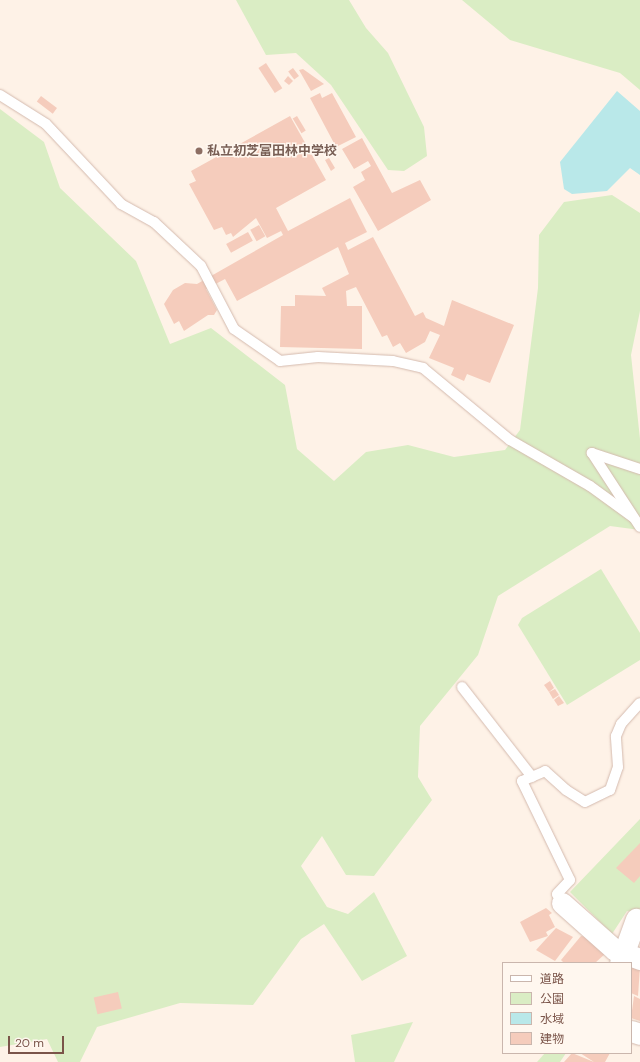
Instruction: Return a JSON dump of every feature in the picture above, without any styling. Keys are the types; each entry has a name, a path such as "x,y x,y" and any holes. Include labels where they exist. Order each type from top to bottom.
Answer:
{"street":[{"path":"562,903 615,950 628,959 636,920"}],"lane":[{"path":"0,95 46,124 121,204 154,222 200,266 234,329 280,361 326,358 393,361 423,368 510,440 590,486 634,518"},
{"path":"640,469 592,453 640,527"},
{"path":"462,687 532,777"},
{"path":"562,903 556,894 570,880 522,781 545,771 566,790 585,802 610,790 618,767 616,736 621,724 640,703"}],"green space":[{"path":"236,0 349,0 366,28 388,53 424,127 427,156 404,171 388,170 331,85 296,53 266,55"},
{"path":"462,0 640,0 640,90 620,73 510,40"},
{"path":"0,109 44,142 60,188 136,261 170,344 211,328 285,385 297,449 334,481 366,452 408,445 454,457 505,450 520,430 538,288 539,235 564,202 612,195 640,213 640,311 631,355 640,439 640,530 610,526 498,596 478,655 420,726 418,777 432,800 374,876 346,875 322,836 301,866 327,907 348,914 374,892 407,956 362,981 324,924 301,939 253,1005 180,1003 97,1027 80,1062 58,1062 47,1039 0,1047"},
{"path":"601,569 640,633 640,660 567,705 518,625 522,618"},
{"path":"640,819 640,913 627,911 612,934 570,892"},
{"path":"413,1022 394,1062 355,1062 351,1035"},
{"path":"544,1054 565,1054 560,1062 537,1062"}],"water":[{"path":"617,91 640,111 640,175 630,168 607,191 572,194 564,189 560,162"}],"building":[{"path":"266,63 282,88 275,93 258,68"},
{"path":"293,68 299,76 294,80 288,72"},
{"path":"303,69 324,84 311,91 299,70"},
{"path":"288,76 293,81 289,85 284,81"},
{"path":"320,93 322,98 332,93 356,137 336,147 310,98"},
{"path":"41,96 57,108 53,114 37,102"},
{"path":"290,116 326,180 276,208 288,231 350,198 367,232 345,243 348,250 373,237 415,316 423,312 426,318 444,326 452,300 514,325 490,383 467,374 464,381 451,375 454,368 429,358 440,335 430,331 425,342 406,353 400,343 393,347 387,335 382,337 356,287 346,291 347,306 362,306 362,349 280,347 281,306 295,306 295,295 326,296 322,288 349,274 338,247 237,301 225,279 206,289 217,310 214,315 208,315 184,331 179,321 174,324 164,304 173,290 185,283 197,284 283,235 281,231 267,238 256,218 233,237 231,233 226,235 222,227 214,230 189,184 196,181 191,171"},
{"path":"297,116 306,131 301,133 293,119"},
{"path":"362,138 392,193 420,180 431,200 378,231 353,187 365,180 361,172 371,166 368,161 354,169 342,149"},
{"path":"329,158 335,168 331,171 325,160"},
{"path":"259,225 265,236 257,241 250,230"},
{"path":"248,232 253,241 231,253 226,244"},
{"path":"550,681 554,688 549,692 544,685"},
{"path":"555,689 559,695 553,699 549,692"},
{"path":"559,696 564,703 558,706 554,700"},
{"path":"640,843 640,876 634,883 616,868"},
{"path":"546,908 552,913 549,915 555,927 546,932 548,936 530,942 520,922"},
{"path":"556,928 573,937 555,961 536,950"},
{"path":"581,936 587,937 606,953 596,962 563,962 561,960"},
{"path":"634,965 640,967 638,996 632,993 632,968"},
{"path":"118,992 122,1009 97,1014 94,998"},
{"path":"634,996 640,999 640,1021 632,1018"},
{"path":"571,1054 574,1054 594,1062 564,1062"},
{"path":"582,1054 609,1054 605,1062 594,1062"}],"place":[{"name":"私立初芝富田林中学校","path":"199,151"}]}
